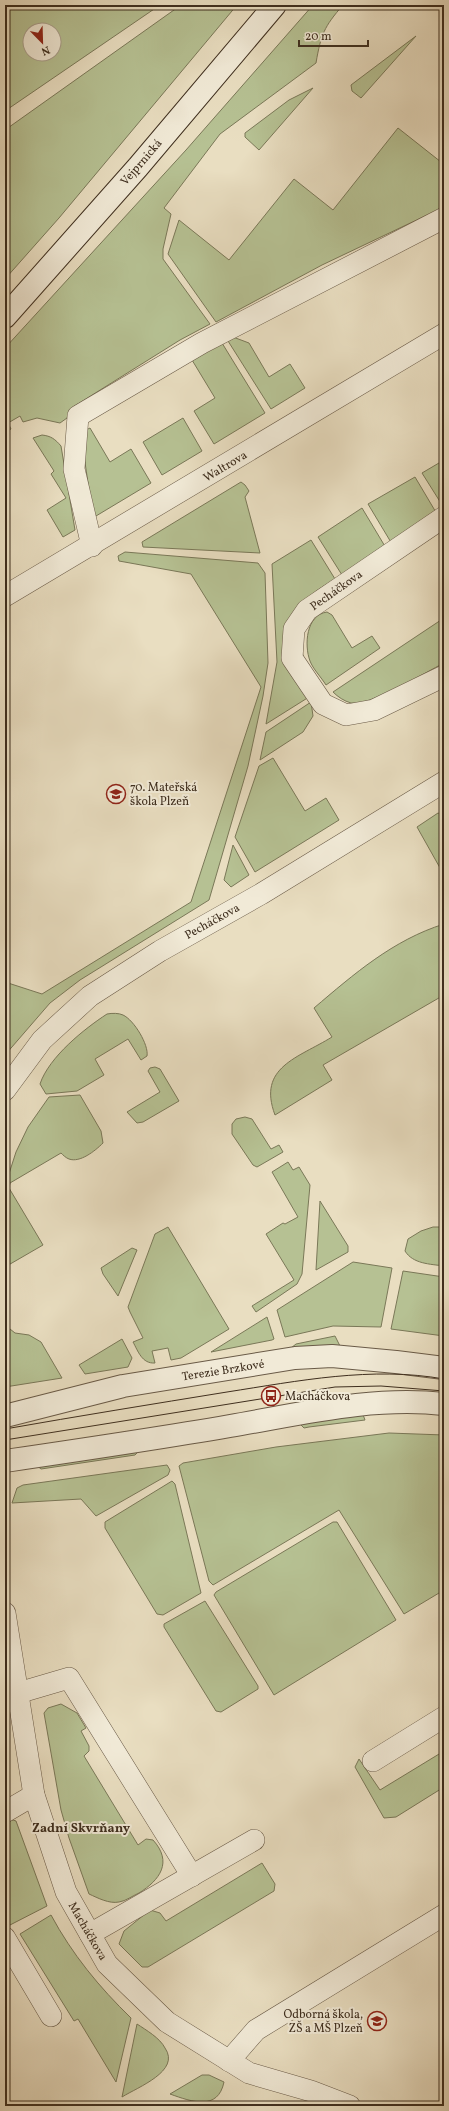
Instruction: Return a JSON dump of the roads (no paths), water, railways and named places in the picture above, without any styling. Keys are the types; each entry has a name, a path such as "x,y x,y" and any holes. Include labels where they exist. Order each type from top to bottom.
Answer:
{"street":[{"name":"Vejprnická","path":"5,317 138,167 275,5"},
{"path":"92,546 74,469 78,416 202,343 444,218"},
{"name":"Waltrova","path":"5,596 92,546 444,334"},
{"name":"Pecháčkova","path":"444,517 307,610 294,629 292,658 323,704 346,715 374,710 444,676"},
{"name":"Pecháčkova","path":"5,1090 42,1040 90,996 160,951 261,894 444,782"},
{"name":"Terezie Brzkové","path":"5,1416 123,1386 295,1358 332,1356 444,1368"},
{"path":"5,1462 144,1441 379,1402 425,1402 444,1404"},
{"name":"Macháčkova","path":"5,1613 9,1668 18,1693 34,1795 66,1892 107,1964 168,2022 249,2073 350,2106"},
{"path":"18,1693 68,1678 192,1876"},
{"path":"373,1761 444,1717"},
{"path":"5,1812 34,1795"},
{"path":"90,1934 254,1840"},
{"path":"229,2061 256,2030 444,1915"},
{"path":"5,1938 51,2016"}],"tram line":[{"path":"5,1429 227,1392 335,1376 390,1374 417,1375 444,1379"},
{"path":"5,1440 335,1387 381,1386 444,1391"}],"place":[{"name":"70. Mateřská škola Plzeň","path":"116,794"},
{"name":"Macháčkova","path":"271,1396"},
{"name":"Odborná škola, ZŠ a MŠ Plzeň","path":"377,2021"}],"district":[{"name":"Zadní Skvrňany","path":"81,1827"}]}
